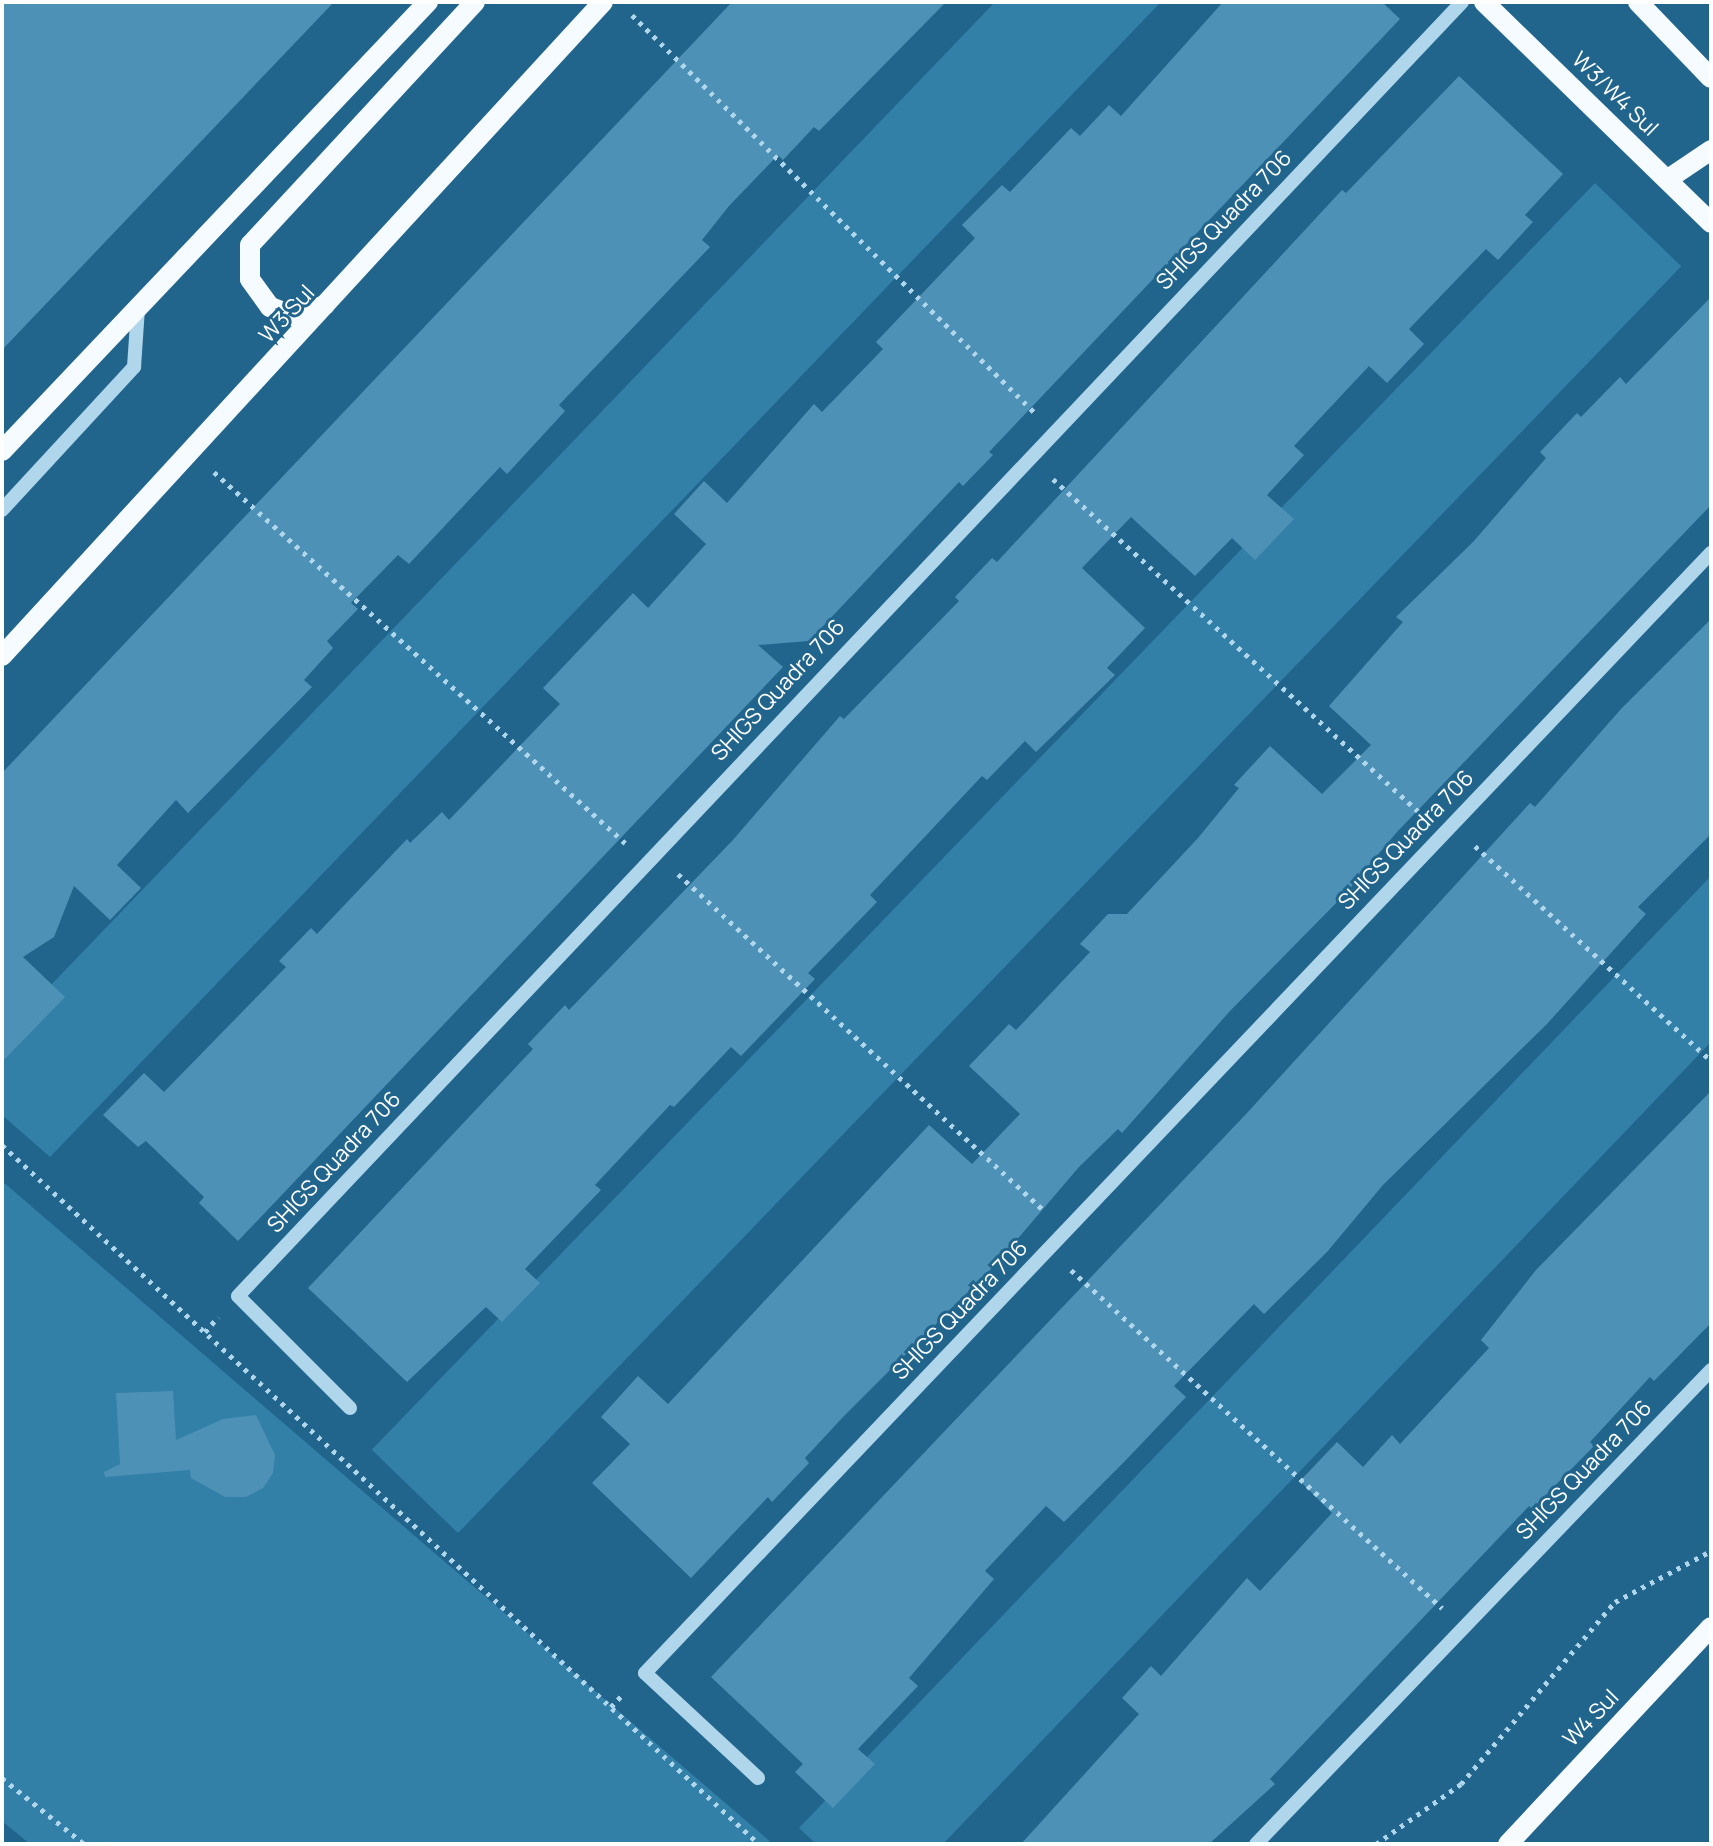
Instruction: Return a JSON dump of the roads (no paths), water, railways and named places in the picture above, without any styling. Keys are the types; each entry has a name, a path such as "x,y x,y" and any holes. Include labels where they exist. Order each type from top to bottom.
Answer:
{"main road":[{"path":"2,451 428,2"},
{"path":"331,301 294,316 270,307 250,279 250,245 475,2"},
{"name":"W3 Sul","path":"2,656 603,2"},
{"name":"W3/W4 Sul","path":"1484,2 1711,223"},
{"path":"1638,2 1711,78"},
{"path":"1668,179 1711,150"},
{"name":"W4 Sul","path":"1508,1844 1711,1627"}],"street":[{"name":"SHIGS Quadra 706","path":"350,1408 238,1296 1029,456 1462,2"},
{"path":"2,510 134,367 138,309"},
{"name":"SHIGS Quadra 706","path":"758,1778 645,1673 1711,553"},
{"name":"SHIGS Quadra 706","path":"1256,1844 1711,1370"}]}
